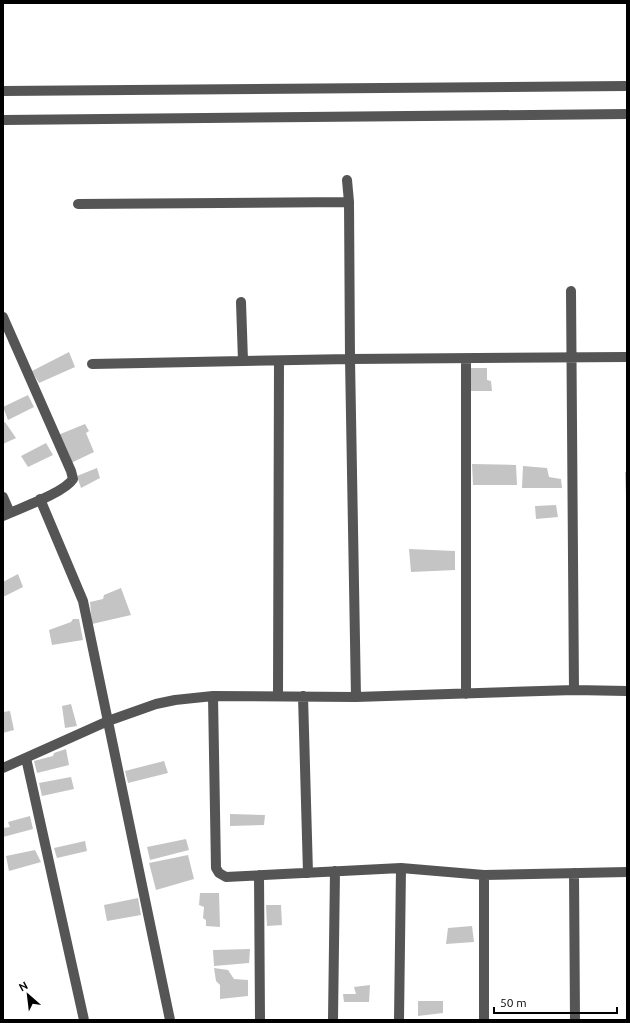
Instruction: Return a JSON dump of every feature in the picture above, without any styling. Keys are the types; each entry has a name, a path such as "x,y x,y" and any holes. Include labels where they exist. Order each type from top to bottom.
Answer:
{"street":[{"path":"3,91 627,86"},
{"path":"3,120 627,114"},
{"path":"347,180 349,202 350,359 356,697"},
{"path":"78,204 349,202"},
{"path":"571,291 574,690"},
{"path":"241,302 243,361"},
{"path":"3,317 71,471 73,480 70,485 40,500 6,514 3,497"},
{"path":"92,364 350,359 627,357"},
{"path":"466,359 466,694"},
{"path":"278,696 279,360"},
{"path":"40,500 83,601 170,1020"},
{"path":"3,768 108,721 156,704 176,700 213,696 356,697 574,690 627,691"},
{"path":"213,696 216,868 219,873 226,877 401,868 484,875 627,872"},
{"path":"303,696 308,873"},
{"path":"26,758 84,1020"},
{"path":"399,1020 401,868"},
{"path":"333,1020 335,871"},
{"path":"574,873 575,1020"},
{"path":"484,875 484,1020"},
{"path":"259,876 260,1020"}],"building":[{"path":"69,352 75,367 39,383 32,371"},
{"path":"470,368 487,368 487,380 491,381 492,391 471,391"},
{"path":"28,395 34,407 8,420 3,407"},
{"path":"5,422 16,438 3,444 3,423"},
{"path":"85,424 89,431 86,433 94,452 71,463 58,435"},
{"path":"46,443 53,455 28,467 21,456"},
{"path":"472,464 516,465 517,485 473,485"},
{"path":"523,466 547,468 549,477 561,479 562,488 522,488"},
{"path":"97,468 100,478 81,488 77,476"},
{"path":"625,472 627,472 627,496 626,496"},
{"path":"556,505 558,517 536,519 535,506"},
{"path":"409,549 455,551 455,570 411,572"},
{"path":"18,574 23,587 3,597 3,582"},
{"path":"121,588 131,615 92,624 90,602 103,599 104,595"},
{"path":"73,619 79,619 83,640 52,645 49,630 71,622"},
{"path":"71,704 77,726 65,728 62,706"},
{"path":"10,711 14,730 3,733 3,712"},
{"path":"66,749 69,765 37,773 34,761 53,756 54,753"},
{"path":"164,761 168,773 128,783 125,771"},
{"path":"71,777 74,789 42,796 39,783"},
{"path":"230,814 265,815 264,825 230,826"},
{"path":"30,816 33,829 3,837 3,828 10,827 8,822"},
{"path":"186,839 189,850 150,860 147,847"},
{"path":"85,841 87,851 57,858 54,848"},
{"path":"35,850 41,862 9,871 6,856"},
{"path":"188,855 194,879 156,890 149,863"},
{"path":"200,893 219,893 220,927 206,926 206,920 203,918 204,907 199,905"},
{"path":"138,898 141,915 107,921 104,905"},
{"path":"266,905 281,905 282,925 267,926"},
{"path":"472,926 474,942 446,944 448,928"},
{"path":"250,949 249,963 214,966 213,950"},
{"path":"214,968 228,970 234,979 248,980 248,996 220,999 220,985 216,981"},
{"path":"370,985 369,1002 344,1002 343,994 356,994 354,987"},
{"path":"418,1001 443,1001 443,1013 418,1016"}]}
